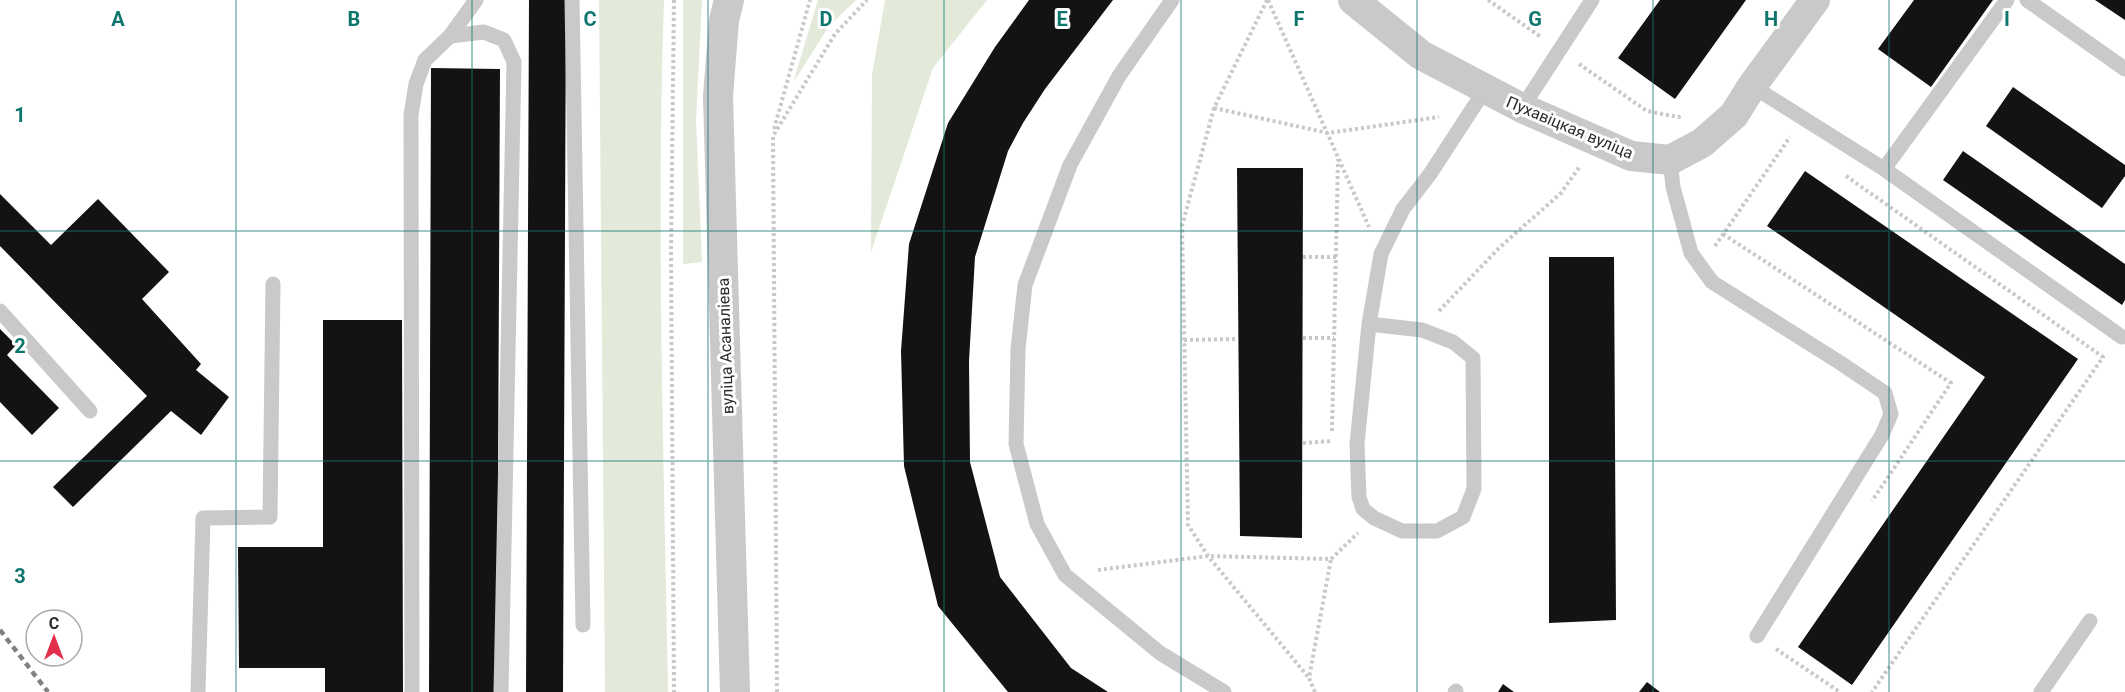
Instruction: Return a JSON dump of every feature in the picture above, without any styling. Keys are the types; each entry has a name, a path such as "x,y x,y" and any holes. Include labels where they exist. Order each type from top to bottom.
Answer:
{"street":[{"name":"вуліца Асаналіева","path":"729,0 724,20 718,96 735,692"},
{"name":"Пухавіцкая вуліца","path":"1353,0 1478,100 1522,108 1631,156 1670,160"},
{"path":"1670,160 1702,143 1734,115 1752,86 1815,0"}],"lane":[{"path":"412,692 411,115 416,84 425,60 450,36 476,0"},
{"path":"572,0 583,625"},
{"path":"1172,0 1119,76 1070,165 1025,285 1018,349 1016,444 1037,524 1065,575 1160,653 1224,692"},
{"path":"1522,108 1592,0"},
{"path":"1884,169 2007,0"},
{"path":"2027,0 2125,69"},
{"path":"450,36 484,32 504,40 514,62 501,692"},
{"path":"1752,86 1884,169 2122,338"},
{"path":"1369,324 1422,330 1453,342 1473,358 1474,489 1463,517 1437,531 1402,531 1374,518 1364,509 1359,497 1357,444 1369,324 1381,254 1402,210 1430,174 1478,100"},
{"path":"1670,160 1673,187 1691,253 1712,282 1885,393 1891,414 1882,435 1757,636"},
{"path":"198,692 203,518 270,517 273,284"},
{"path":"0,311 90,411"},
{"path":"2041,692 2090,621"}],"path":[{"path":"674,0 671,252 674,692"},
{"path":"777,692 772,136 810,0"},
{"path":"772,136 835,34 867,0"},
{"path":"1268,0 1214,108 1182,226 1188,525 1208,556 1309,678 1315,692"},
{"path":"1268,0 1381,254"},
{"path":"1488,0 1647,111 1678,117 1687,114"},
{"path":"1214,108 1328,133 1478,100"},
{"path":"1701,267 1790,136 1799,143"},
{"path":"1422,330 1499,248 1561,193 1598,141"},
{"path":"1302,443 1332,443 1338,159"},
{"path":"1839,171 2103,357 1872,692"},
{"path":"1723,234 1951,383 1866,510"},
{"path":"1303,257 1336,257"},
{"path":"1184,340 1238,339"},
{"path":"1303,339 1334,339"},
{"path":"1309,678 1331,559 1374,518"},
{"path":"1065,575 1208,556 1331,559"},
{"path":"1757,636 1840,692"}],"green space":[{"path":"599,0 664,0 661,259 668,692 605,692"},
{"path":"683,0 702,0 696,120 702,262 683,264"},
{"path":"818,0 856,0 829,26 793,83"},
{"path":"885,0 987,0 933,68 871,252 872,75"}],"building":[{"path":"529,0 566,0 563,692 526,692"},
{"path":"1029,0 1113,0 1045,89 1023,123 1008,151 975,257 969,361 970,462 1000,577 1071,668 1108,692 1008,692 938,606 904,466 901,351 909,244 948,123 995,47"},
{"path":"1660,0 1746,0 1675,99 1618,58"},
{"path":"1914,0 1993,0 1931,87 1878,49"},
{"path":"2095,0 2125,0 2125,20"},
{"path":"431,68 500,69 497,692 429,692"},
{"path":"2013,87 2125,165 2125,176 2102,208 1986,126"},
{"path":"1963,151 2125,264 2125,300 2122,305 1943,180"},
{"path":"1237,168 1303,168 1302,538 1240,536"},
{"path":"1805,171 2078,359 1852,685 1798,647 1985,377 1767,226"},
{"path":"0,194 51,245 98,199 169,272 142,299 201,364 196,370 229,397 201,435 171,411 73,507 53,487 147,396 0,246"},
{"path":"1549,257 1614,257 1616,620 1549,623"},
{"path":"323,320 402,320 403,692 325,692 325,668 239,668 238,547 323,547"},
{"path":"0,329 16,345 7,355 59,408 32,435 0,402"},
{"path":"1647,682 1660,692 1639,692"},
{"path":"1503,684 1514,692 1498,692"}],"railway":[{"path":"0,630 48,692"}]}
